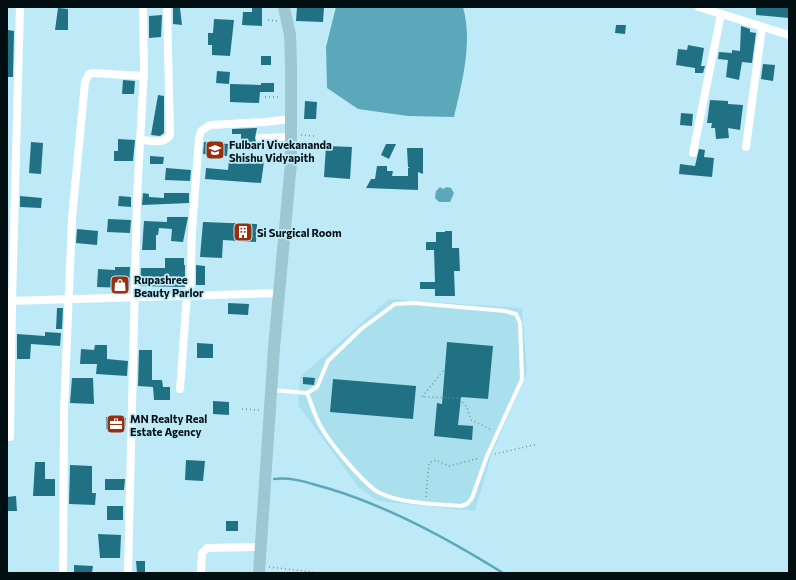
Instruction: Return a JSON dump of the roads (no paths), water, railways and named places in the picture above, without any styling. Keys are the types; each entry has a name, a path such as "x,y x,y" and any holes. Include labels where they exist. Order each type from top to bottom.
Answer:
{"main road":[{"path":"259,570 271,390 279,293 286,233 291,136 290,35 284,7"}],"street":[{"path":"10,437 9,301 20,7"},
{"path":"128,573 140,140 144,76 143,7"},
{"path":"140,140 166,140 170,135 167,7"},
{"path":"699,7 789,35"},
{"path":"693,153 721,14"},
{"path":"746,147 762,27"},
{"path":"63,573 64,412 72,218 85,82 89,74 92,73 144,76"},
{"path":"180,389 189,295 199,138 202,130 210,125 290,119"},
{"path":"260,138 291,136"},
{"path":"9,301 279,293"},
{"path":"201,573 202,553 207,548 260,547"}],"lane":[{"path":"271,390 308,393 317,387 328,361 362,329 395,304 414,303 512,312 516,314 520,323 522,375 470,502 461,506 425,503 387,496 376,491 366,483 326,434 308,393"}],"waterway":[{"path":"274,479 288,479 307,482 350,496 396,514 440,536 503,573"}],"place":[{"name":"Fulbari Vivekananda Shishu Vidyapith","path":"215,150"},
{"name":"Si Surgical Room","path":"243,232"},
{"name":"Rupashree Beauty Parlor","path":"120,285"},
{"name":"MN Realty Real Estate Agency","path":"116,424"}]}
